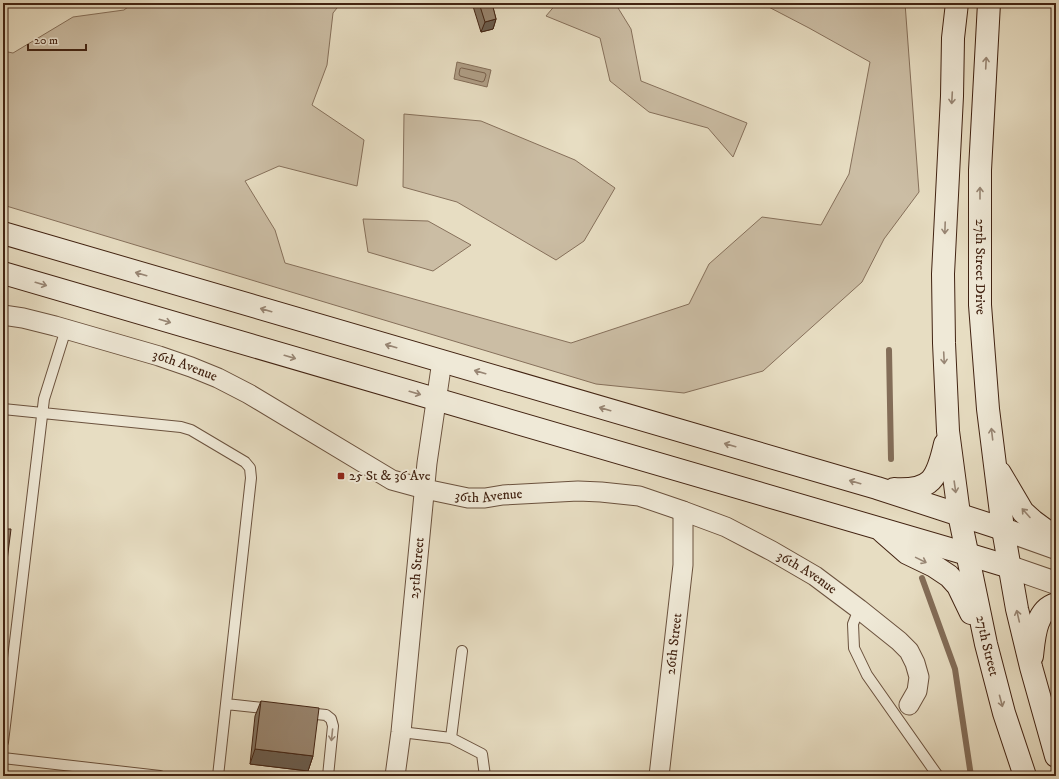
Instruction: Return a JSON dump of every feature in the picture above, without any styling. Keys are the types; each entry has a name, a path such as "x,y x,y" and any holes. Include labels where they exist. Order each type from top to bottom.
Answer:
{"main road":[{"path":"957,3 953,38 952,96 943,274 948,431 959,514"},
{"name":"27th Street Drive","path":"989,3 980,170 980,305 988,409 1003,529"},
{"path":"3,233 877,488 959,514 1056,548"},
{"path":"3,273 967,554 1056,583"},
{"path":"877,488 910,490 921,487 930,481 936,476 940,467 948,431"},
{"path":"995,465 1008,489 1024,512 1033,521 1056,538"},
{"name":"27th Street","path":"959,514 986,644 1004,713 1025,776"},
{"path":"879,529 907,553 934,566 949,576 958,586 986,644"},
{"path":"1003,529 1017,608 1031,667 1056,756"},
{"path":"1031,667 1035,635 1039,621 1045,610 1056,604"}],"street":[{"name":"36th Avenue","path":"3,315 23,318 66,329 159,356 218,378 248,394 392,480 468,498 578,491 639,496 726,527 815,576 899,641 909,651 915,663 919,677 917,691 909,706"},
{"name":"25th Street","path":"395,776 401,732 426,489 427,463 442,360"},
{"name":"26th Street","path":"659,776 683,565 684,511"}],"lane":[{"path":"3,742 44,399 66,329"},
{"path":"3,409 181,427 191,430 245,462 250,468 251,478 218,776"},
{"path":"859,609 853,624 854,648 867,675 938,776"},
{"path":"451,738 462,651"},
{"path":"226,704 280,710"},
{"path":"296,712 326,715 331,719 333,726 328,776"},
{"path":"401,732 451,738 482,754 485,776"},
{"path":"3,758 160,776"}],"shaded area":[{"path":"133,3 341,3 333,13 327,65 312,105 364,140 357,186 279,166 245,181 275,230 285,263 571,343 689,304 709,264 762,217 821,225 849,174 870,62 761,3 905,3 919,192 884,239 862,282 763,371 684,393 596,384 3,205 3,51 13,53 73,17 124,10"},
{"path":"557,3 615,3 631,29 641,81 747,123 733,157 708,128 649,112 610,81 600,38 546,16"},
{"path":"404,114 481,121 575,160 615,188 584,241 556,260 457,202 403,187"},
{"path":"363,219 428,221 471,245 433,271 368,252"}],"water":[{"path":"457,62 491,70 487,87 454,79"}],"building":[{"path":"479,3 492,3 496,19 485,22"},
{"path":"3,445 7,445 3,475"},
{"path":"3,529 11,529 3,593"},
{"path":"261,701 319,708 313,756 255,749"}],"waterway":[{"path":"889,350 891,459"},
{"path":"922,578 955,669 971,776"}],"place":[{"name":"25 St & 36 Ave","path":"341,476"}]}
